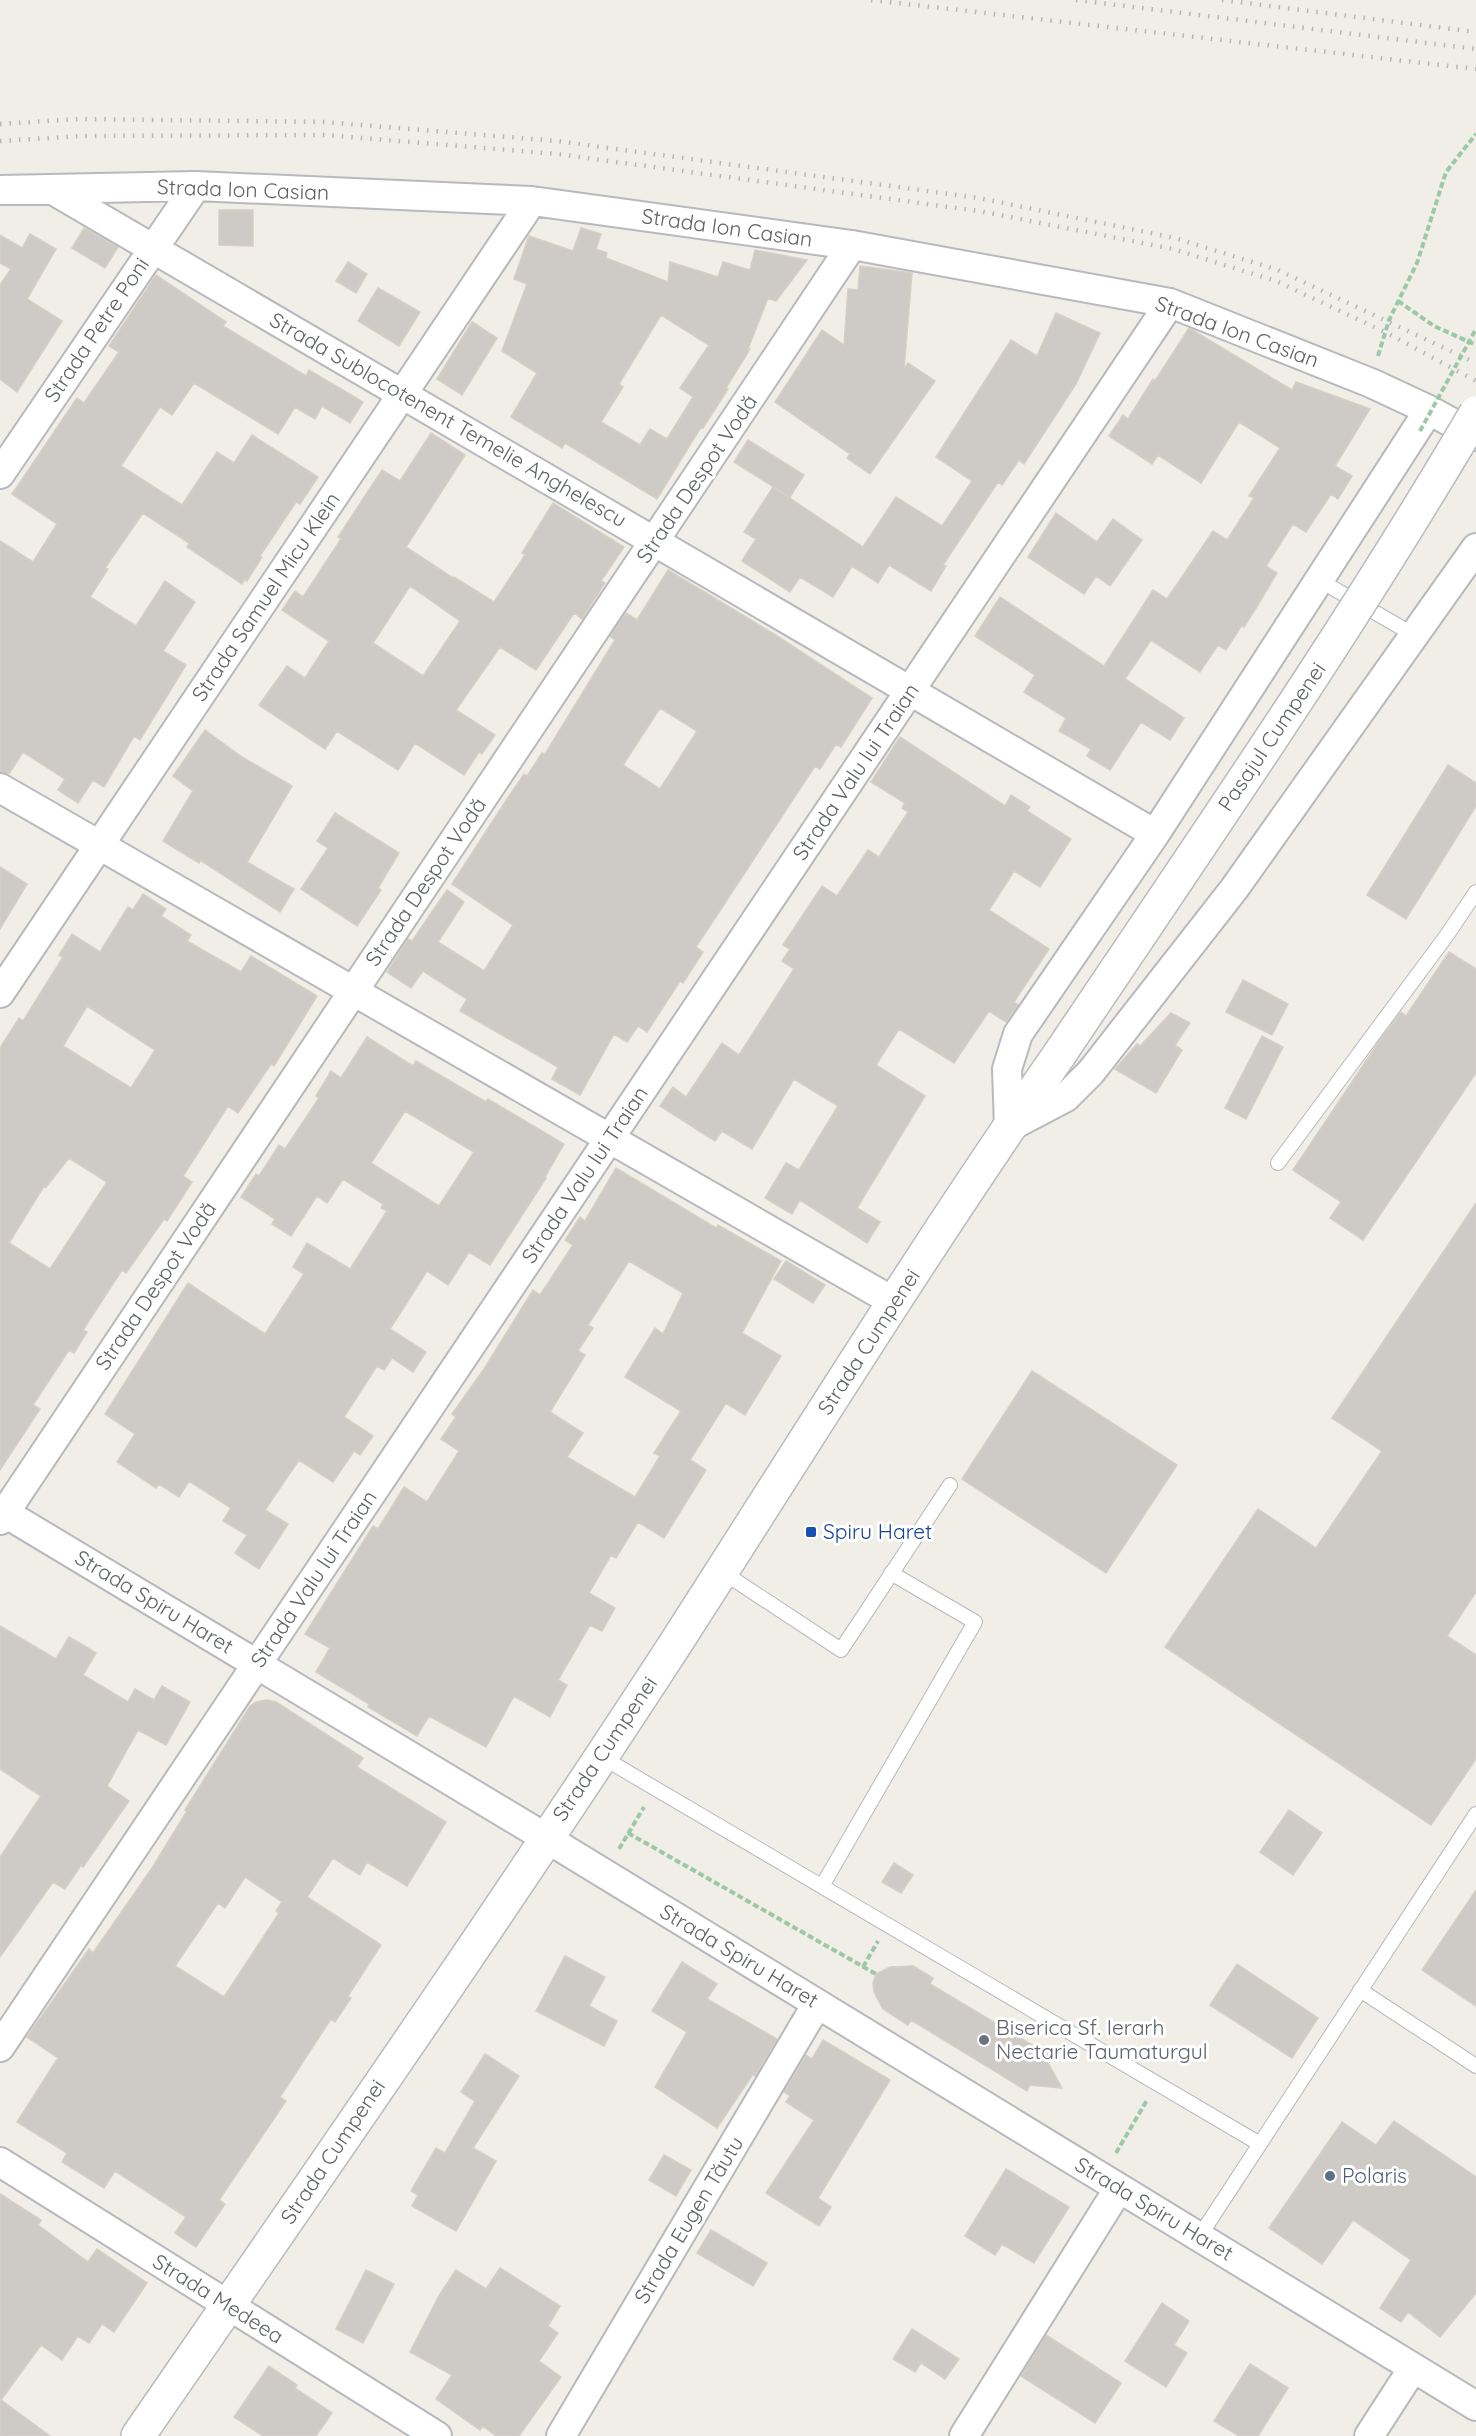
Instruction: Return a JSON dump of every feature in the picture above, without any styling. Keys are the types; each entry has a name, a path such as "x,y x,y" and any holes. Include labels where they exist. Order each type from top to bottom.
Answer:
{"main road":[{"name":"Pasajul Cumpenei","path":"1059,1055 1308,683 1438,478 1476,413"},
{"name":"Strada Cumpenei","path":"138,2436 546,1838 1009,1126 1059,1055"}],"street":[{"name":"Strada Ion Casian","path":"0,190 196,186 532,201 852,245 1170,303 1371,383 1424,421 1476,436"},
{"name":"Strada Petre Poni","path":"0,474 196,186"},
{"name":"Strada Sublocotenent Temelie Anghelescu","path":"51,189 1155,834"},
{"name":"Strada Samuel Micu Klein","path":"0,993 532,201"},
{"name":"Strada Despot Vodă","path":"2,1514 852,245"},
{"name":"Strada Valu lui Traian","path":"0,2047 1170,303"},
{"path":"1424,421 1155,834 1018,1034 1007,1069 1009,1126 1066,1097 1091,1072 1234,889 1476,548"},
{"path":"0,788 894,1302"},
{"name":"Strada Spiru Haret","path":"2,1514 546,1838 1476,2406"},
{"name":"Strada Eugen Tăutu","path":"561,2436 817,2004"},
{"name":"Strada Medeea","path":"0,2162 436,2436"},
{"path":"964,2436 1110,2183"},
{"path":"1369,2436 1413,2368"}],"lane":[{"path":"1319,580 1414,635"},
{"path":"1278,1162 1447,935 1476,892"},
{"path":"721,1571 841,1650 950,1485"},
{"path":"822,1886 975,1622 891,1573"},
{"path":"600,1756 1260,2144"},
{"path":"1199,2237 1476,1814"},
{"path":"1360,1990 1476,2066"}],"path":[{"path":"1371,383 1389,320 1417,263 1446,172 1476,134"},
{"path":"1398,301 1434,326 1476,345"},
{"path":"1424,421 1476,329"},
{"path":"604,1874 656,1789"},
{"path":"628,1833 876,1974"},
{"path":"1110,2183 1157,2083"}],"building":[{"path":"219,210 253,210 253,246 219,245"},
{"path":"84,228 118,247 105,268 72,248"},
{"path":"581,228 601,234 596,249 607,253 606,258 668,282 670,262 718,277 723,262 750,270 755,250 807,260 776,301 768,298 748,349 750,349 726,388 728,389 703,428 701,427 657,499 565,443 562,448 511,417 537,373 502,351 527,284 514,279 529,236 573,251","holes":["661,315 709,345 680,388 693,397 667,439 650,429 640,445 601,422 623,387 619,384"]},
{"path":"30,234 56,249 27,299 62,321 17,392 0,379 0,285 11,269 0,263 0,235 22,248"},
{"path":"348,262 367,274 356,293 336,281"},
{"path":"860,266 912,273 904,369 908,363 935,381 870,474 847,458 850,454 775,402 822,330 844,345 848,289 858,290"},
{"path":"156,275 226,322 223,326 306,376 309,370 363,402 350,423 322,406 315,419 295,407 278,434 194,383 172,415 160,407 121,466 182,505 217,452 234,463 252,435 318,477 300,504 296,502 260,556 262,557 247,581 245,579 242,584 187,547 189,543 143,513 105,568 108,569 90,597 136,626 165,581 195,602 163,651 186,665 140,740 134,736 104,787 93,780 78,803 58,790 65,779 23,752 9,774 0,772 0,541 33,562 57,524 12,494 77,398 84,403 119,352 109,346"},
{"path":"378,288 420,312 399,346 358,321"},
{"path":"1056,313 1100,333 1076,384 1024,464 1019,460 1002,485 998,482 943,565 946,566 931,591 889,565 878,583 852,566 833,597 800,577 790,592 742,561 756,539 744,532 773,487 863,547 896,497 942,526 972,481 936,457 1011,340 1037,356"},
{"path":"472,322 497,338 462,395 437,379"},
{"path":"1189,328 1292,390 1296,382 1370,409 1335,466 1352,476 1338,499 1331,494 1306,532 1293,524 1266,566 1277,573 1244,627 1242,625 1226,650 1218,645 1200,672 1151,640 1125,679 1184,718 1170,740 1141,722 1110,770 1087,756 1091,749 1059,731 1066,718 1024,692 1035,675 975,636 1000,597 1104,666 1153,590 1167,599 1213,531 1227,540 1254,498 1249,496 1280,448 1239,422 1201,483 1158,455 1152,464 1109,436 1123,415 1128,419"},
{"path":"431,433 465,455 406,547 494,602 525,555 522,553 553,503 624,547 601,581 605,583 582,619 574,613 536,670 500,647 456,710 495,735 482,754 479,752 464,775 415,743 398,770 337,731 325,749 259,705 287,666 305,678 329,641 282,610 295,591 303,597 341,539 338,537 382,470 400,481","holes":["410,586 460,621 423,676 373,643"]},
{"path":"748,440 804,475 790,497 734,462"},
{"path":"1056,513 1097,542 1113,519 1142,540 1110,586 1096,576 1084,594 1028,557"},
{"path":"668,570 774,634 872,698 841,747 836,744 820,769 815,766 696,947 703,952 683,983 680,981 647,1032 638,1026 627,1042 614,1034 580,1095 552,1079 558,1067 460,1011 467,999 423,971 411,988 387,972 408,939 412,941 447,890 464,902 438,942 484,971 513,925 452,884 524,774 527,776 542,753 545,754 615,640 610,636 626,613 637,620","holes":["660,708 697,731 660,789 623,765"]},
{"path":"205,730 242,757 292,786 247,862 294,889 280,912 200,860 199,863 163,841 193,791 173,776"},
{"path":"900,737 1005,806 1011,795 1030,807 1027,811 1071,839 1040,887 1014,871 989,910 1049,949 1014,1002 1018,1005 1006,1022 989,1011 954,1063 899,1029 876,1065 925,1096 857,1208 880,1222 867,1243 800,1200 792,1214 765,1198 786,1163 799,1170 838,1106 794,1079 752,1149 722,1131 715,1141 660,1106 673,1087 686,1097 722,1043 739,1055 794,969 782,961 790,949 783,945 822,886 837,896 868,850 879,857 908,812 902,808 905,803 871,782"},
{"path":"1448,765 1476,783 1476,806 1406,919 1367,895"},
{"path":"335,813 399,853 378,888 381,890 357,926 301,889 328,848 317,841"},
{"path":"0,867 27,884 0,929"},
{"path":"143,894 166,909 161,916 191,935 187,941 241,972 251,956 317,996 274,1066 271,1064 238,1113 228,1106 183,1176 192,1182 167,1221 164,1219 126,1273 122,1270 83,1330 87,1332 74,1353 69,1350 33,1405 40,1409 0,1470 0,1048 19,1018 23,1021 63,957 59,955 72,934 100,952 128,907 133,910","holes":["87,1006 155,1050 131,1088 63,1046","69,1158 107,1182 50,1269 9,1243 44,1186 46,1187"]},
{"path":"1449,952 1476,969 1476,1073 1363,1240 1330,1218 1341,1202 1293,1170 1380,1040 1401,1012 1406,1016"},
{"path":"1243,980 1288,1004 1272,1035 1226,1012"},
{"path":"1171,1013 1190,1023 1175,1045 1182,1050 1156,1093 1115,1069 1137,1044 1140,1046"},
{"path":"1262,1036 1283,1047 1246,1119 1225,1108"},
{"path":"367,1037 413,1066 416,1061 486,1102 488,1099 564,1144 546,1178 490,1265 469,1252 448,1285 427,1271 390,1329 426,1352 413,1372 392,1358 384,1370 377,1366 344,1417 373,1436 360,1455 354,1451 333,1482 299,1460 265,1510 288,1524 259,1569 235,1553 247,1535 223,1521 231,1508 189,1481 179,1497 159,1484 156,1488 117,1462 135,1434 105,1414 188,1283 265,1334 304,1274 293,1267 307,1243 350,1269 387,1211 381,1208 383,1204 343,1179 327,1203 317,1196 291,1236 272,1224 275,1219 241,1197 256,1174 259,1176 279,1145 285,1149 319,1098 316,1096 331,1071 341,1078","holes":["405,1111 474,1152 439,1206 371,1163"]},
{"path":"616,1168 716,1228 718,1225 781,1261 742,1333 781,1356 745,1415 726,1403 690,1460 706,1470 664,1538 638,1522 616,1558 611,1555 589,1593 615,1608 602,1631 590,1625 558,1680 567,1685 550,1717 514,1696 486,1747 429,1716 417,1736 316,1672 330,1648 305,1634 373,1526 378,1529 404,1487 427,1502 459,1451 441,1439 456,1417 452,1414 484,1369 533,1290 540,1295 573,1245 565,1240 580,1217 585,1221","holes":["629,1261 683,1293 663,1334 655,1328 625,1377 681,1411 654,1453 660,1456 635,1497 567,1457 583,1433 550,1412 585,1355 578,1351 593,1328 588,1325"]},
{"path":"1476,1203 1476,1592 1447,1636 1476,1655 1476,1759 1431,1825 1165,1647 1258,1509 1316,1548 1382,1451 1332,1418"},
{"path":"786,1261 825,1285 813,1303 774,1279"},
{"path":"1032,1371 1177,1465 1106,1573 962,1479"},
{"path":"0,1626 56,1659 69,1637 83,1645 96,1653 83,1675 128,1702 135,1689 154,1700 162,1686 190,1702 166,1745 138,1730 107,1786 129,1801 65,1889 53,1882 0,1957 0,1857 41,1796 0,1769"},
{"path":"266,1700 276,1702 363,1758 357,1767 446,1822 407,1886 367,1862 360,1875 333,1858 307,1897 381,1945 348,1996 351,1998 335,2022 331,2019 280,2097 286,2101 219,2200 225,2204 196,2247 175,2233 186,2217 115,2171 104,2188 62,2162 67,2153 17,2122 58,2058 27,2037 89,1949 93,1953 152,1868 250,1706","holes":["245,1877 282,1902 276,1911 279,1913 224,1997 175,1966 218,1903 225,1908"]},
{"path":"1289,1810 1322,1833 1293,1875 1260,1852"},
{"path":"894,1863 913,1875 901,1893 882,1882"},
{"path":"1476,1890 1476,2006 1422,1970"},
{"path":"565,1956 605,1977 589,2006 617,2021 604,2046 536,2011"},
{"path":"682,1962 717,1984 707,1999 777,2039 755,2076 753,2074 717,2128 655,2087 687,2032 652,2011"},
{"path":"1237,1964 1318,2018 1292,2058 1210,2005"},
{"name":"Biserica Sf. Ierarh Nectarie Taumaturgul","path":"913,1966 933,1978 930,1984 1049,2055 1046,2059 1062,2088 1030,2085 1027,2091 911,2020 908,2025 883,2009 874,1992 873,1983 876,1974 890,1967"},
{"path":"823,2040 890,2080 818,2198 831,2207 819,2226 766,2193 814,2120 786,2102 790,2096 784,2092 806,2055 812,2059"},
{"path":"485,2054 519,2076 473,2148 496,2161 456,2231 412,2206 418,2195 411,2191 436,2148 445,2153 475,2101 461,2092"},
{"path":"1394,2121 1476,2177 1476,2293 1440,2337 1408,2312 1401,2322 1380,2308 1411,2260 1353,2220 1322,2264 1269,2228 1342,2122 1376,2145"},
{"path":"664,2155 691,2170 676,2196 649,2180"},
{"path":"1006,2169 1069,2207 1034,2263 1002,2244 995,2255 965,2236"},
{"path":"0,2194 41,2220 38,2225 88,2262 97,2249 147,2283 114,2332 102,2324 89,2343 78,2336 62,2360 41,2345 1,2400 50,2436 0,2436"},
{"path":"711,2230 767,2263 753,2286 697,2253"},
{"path":"500,2268 560,2306 548,2326 558,2333 539,2361 561,2377 519,2436 496,2436 483,2426 480,2430 436,2399 452,2375 410,2352 440,2294 456,2270 486,2289"},
{"path":"366,2270 394,2284 363,2343 336,2329"},
{"path":"1162,2303 1189,2321 1174,2345 1187,2353 1166,2387 1125,2361"},
{"path":"912,2329 959,2359 945,2379 921,2363 915,2372 893,2359"},
{"path":"1046,2335 1121,2383 1095,2423 1021,2376"},
{"path":"1250,2364 1288,2388 1258,2436 1239,2436 1214,2421"},
{"path":"269,2366 297,2385 295,2388 332,2413 316,2436 263,2436 234,2417"}],"railway":[{"path":"871,0 1476,69"},
{"path":"1076,0 1476,49"},
{"path":"1222,0 1476,32"},
{"path":"0,124 78,119 324,122 557,141 979,198 1175,238 1278,270 1476,363"},
{"path":"0,141 82,136 325,135 557,154 979,211 1173,249 1276,281 1385,332 1476,381"}],"place":[{"name":"Spiru Haret","path":"811,1532"},
{"name":"Biserica Sf. Ierarh Nectarie Taumaturgul","path":"984,2040"},
{"name":"Polaris","path":"1330,2176"}]}
